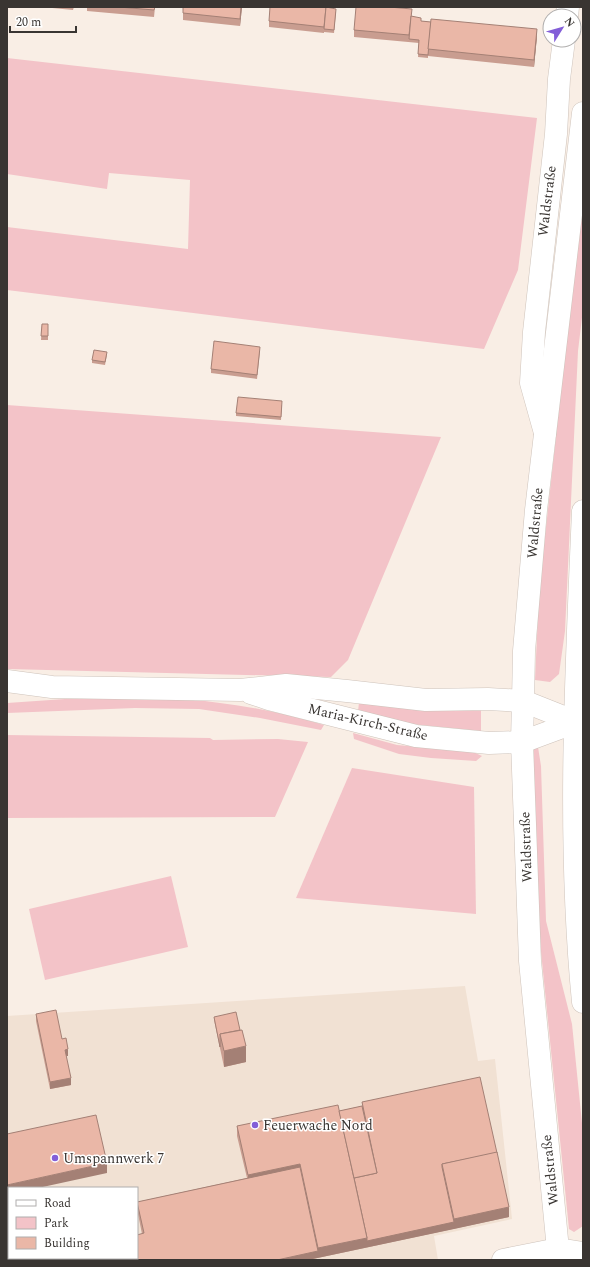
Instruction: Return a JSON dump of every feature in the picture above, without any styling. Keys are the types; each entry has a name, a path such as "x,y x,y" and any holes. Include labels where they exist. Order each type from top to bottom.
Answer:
{"main road":[{"name":"Waldstraße","path":"545,433 531,383 534,332 543,240 556,134 559,79 563,48"},
{"name":"Waldstraße","path":"559,1254 530,961 522,742 525,643 536,510 583,113"},
{"path":"583,511 574,769 574,862 583,1002"},
{"name":"Maria-Kirch-Straße","path":"7,680 52,687 240,690 286,685 426,700 488,699 523,701 576,722"},
{"name":"Maria-Kirch-Straße","path":"7,693 52,687"},
{"name":"Maria-Kirch-Straße","path":"240,690 269,699 416,736 489,743 522,742 576,722"},
{"path":"503,1260 583,1253"}],"shaded area":[{"name":"Feuerwache Nord","path":"465,986 478,1061 495,1059 512,1219 434,1236 438,1260 7,1260 7,1016"}],"green space":[{"path":"7,58 537,118 518,270 484,349 7,290 7,227 188,249 190,180 109,173 107,189 7,174"},
{"path":"583,190 583,309 578,351 565,631 559,674 550,682 535,680 539,591"},
{"path":"7,405 441,437 348,660 331,677 7,669"},
{"path":"101,698 205,701 259,709 324,725 321,730 260,718 199,709 135,708 7,713 7,703"},
{"path":"359,702 481,710 481,731 411,724 358,712"},
{"path":"353,733 397,745 473,752 482,756 476,761 399,754 354,739"},
{"path":"7,735 210,738 213,740 278,739 308,742 275,817 7,818"},
{"path":"538,747 541,766 546,921 572,1024 583,1133 583,1226 574,1232 569,1229 537,912 533,748"},
{"path":"352,768 474,787 476,914 296,898"},
{"path":"171,876 188,947 45,980 29,909"}],"building":[{"path":"119,7 155,7 154,10"},
{"path":"183,7 241,7 240,19 183,13"},
{"path":"270,7 326,7 324,27 269,21"},
{"path":"326,7 336,9 334,30 324,29"},
{"path":"356,7 412,9 409,35 354,30"},
{"path":"411,16 421,18 421,21 431,22 428,55 418,54 419,40 409,39"},
{"path":"431,19 537,29 534,60 428,49"},
{"path":"42,324 48,324 48,336 41,336"},
{"path":"214,341 260,347 257,375 211,369"},
{"path":"94,350 107,352 105,362 92,360"},
{"path":"238,397 282,401 281,417 236,413"},
{"path":"56,1010 62,1039 66,1038 68,1049 65,1050 71,1078 50,1082 36,1014"},
{"path":"236,1012 240,1030 220,1034 220,1047 214,1017"},
{"path":"242,1030 246,1046 224,1051 220,1034"},
{"path":"480,1077 497,1153 442,1164 454,1222 367,1241 354,1178 377,1173 362,1102"},
{"path":"338,1105 367,1238 318,1248 300,1164 248,1175 237,1126"},
{"path":"362,1106 377,1173 354,1178 339,1111"},
{"name":"Umspannwerk 7","path":"96,1115 107,1163 7,1185 7,1134"},
{"path":"497,1152 509,1207 454,1219 442,1164"},
{"path":"300,1167 318,1251 277,1260 60,1260 138,1259 138,1235 144,1233 138,1202"},
{"path":"60,1259 60,1260 16,1260"}],"place":[{"name":"Feuerwache Nord","path":"255,1125"},
{"name":"Umspannwerk 7","path":"55,1158"}]}
